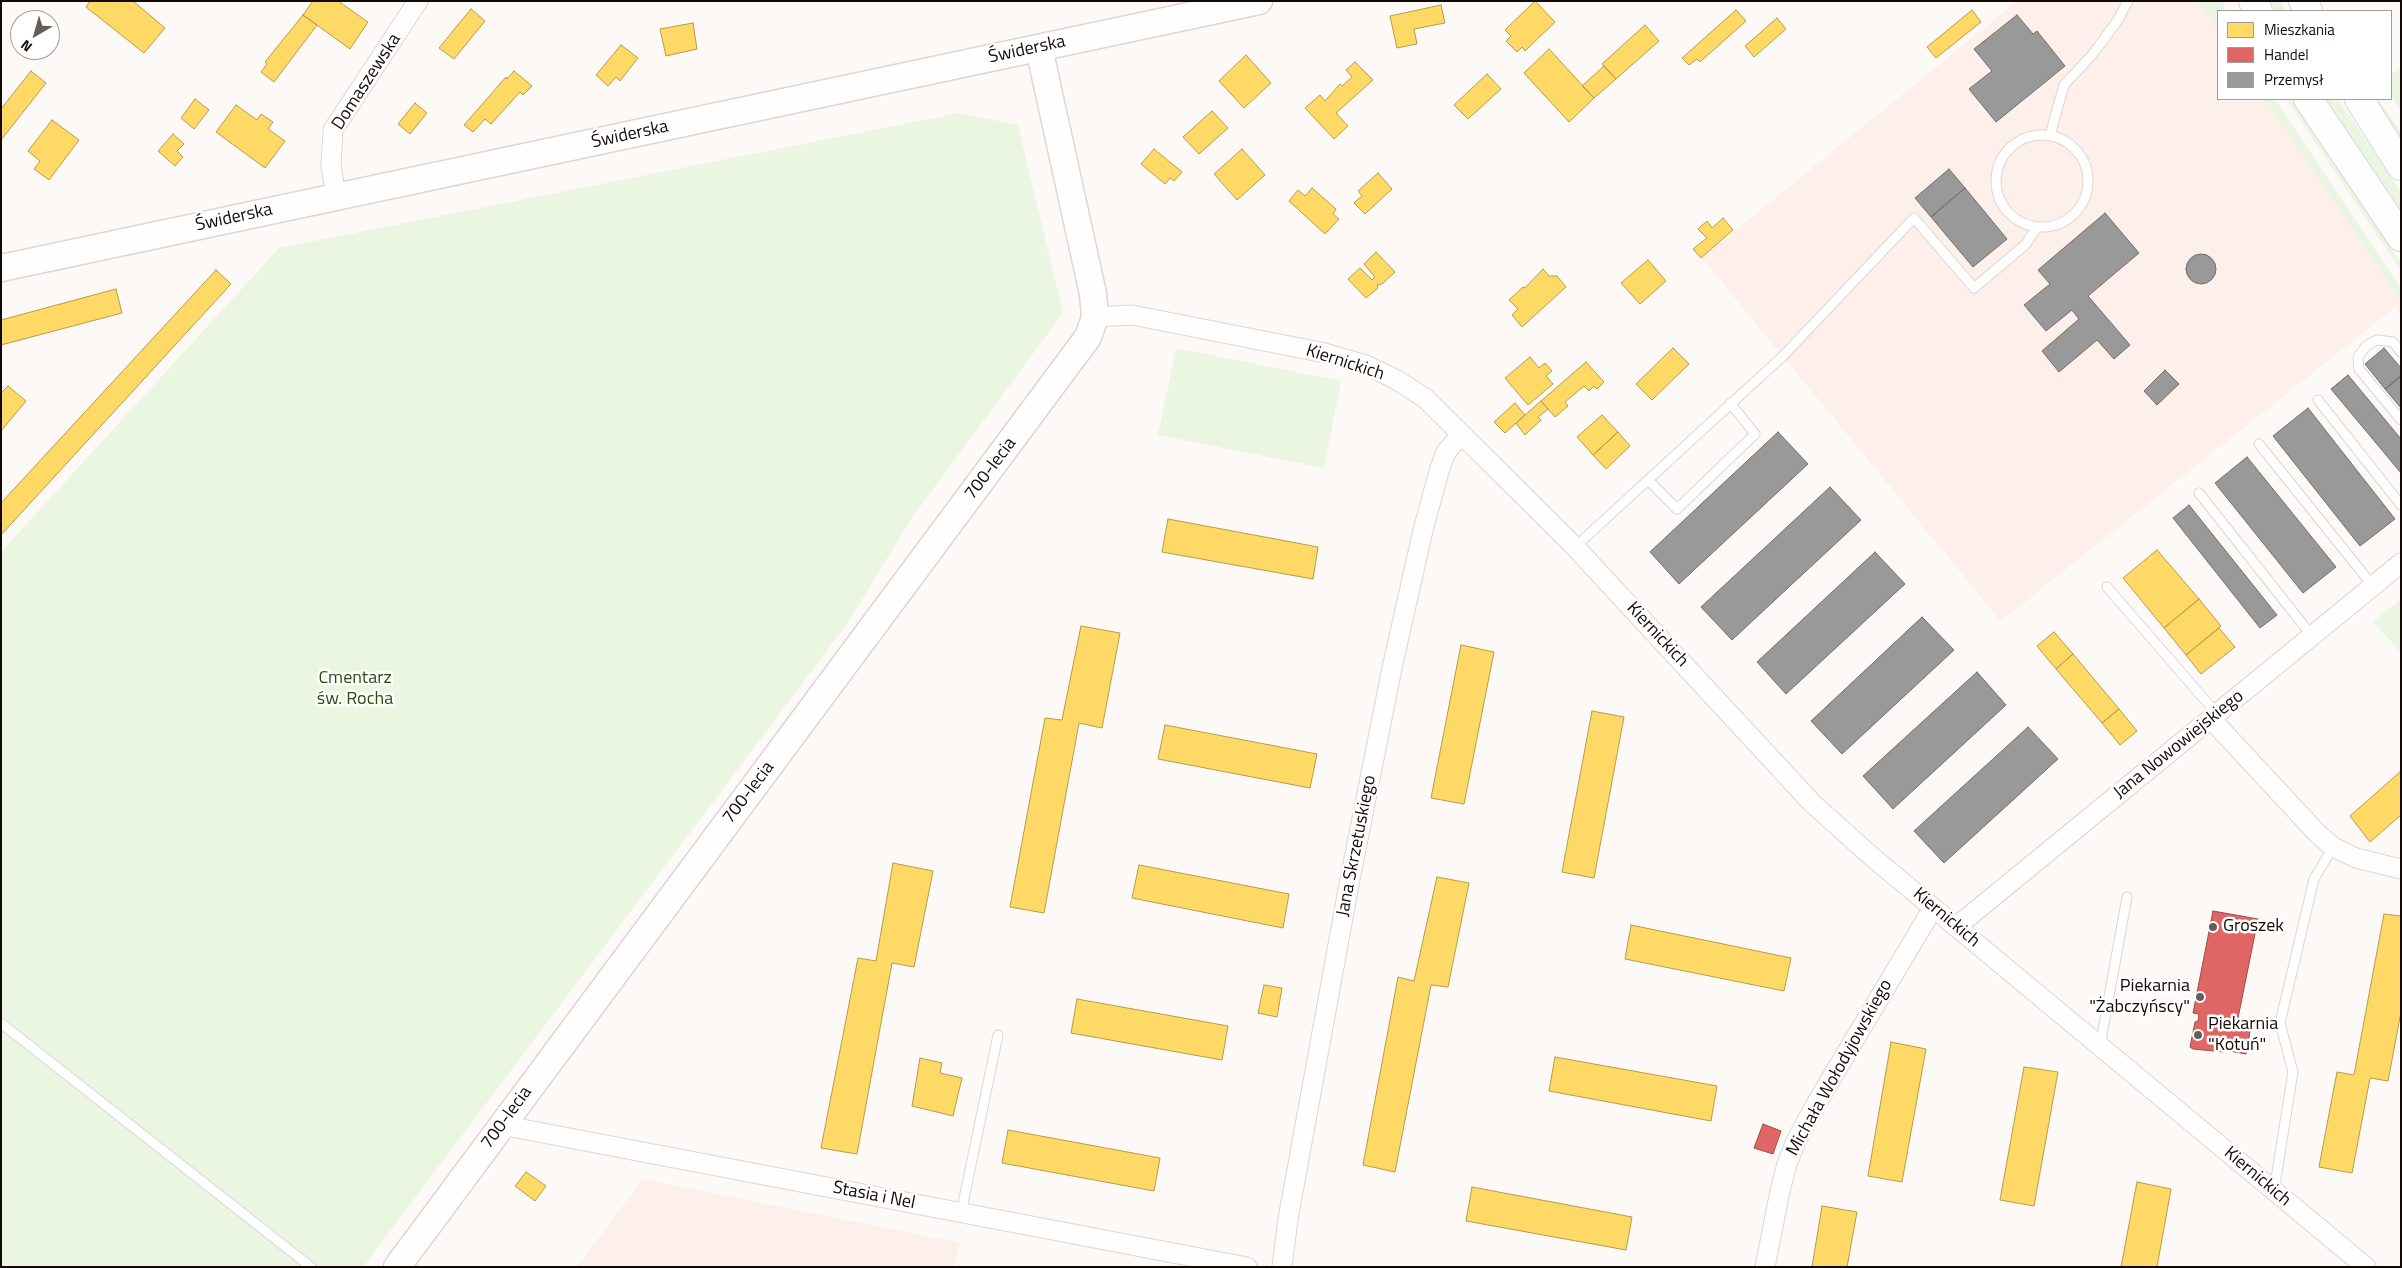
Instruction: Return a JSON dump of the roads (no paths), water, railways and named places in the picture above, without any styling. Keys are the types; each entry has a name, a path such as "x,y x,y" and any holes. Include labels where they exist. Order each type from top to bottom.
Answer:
{"main road":[{"path":"2309,100 2401,237"},
{"path":"2360,100 2401,166"}],"street":[{"name":"Domaszewska","path":"336,196 331,166 333,130 418,1"},
{"name":"Świderska","path":"1,268 1260,1"},
{"path":"1039,48 1088,266 1095,317"},
{"name":"Kiernickich","path":"1095,317 1132,315 1325,353 1366,365 1397,380 1426,399 1575,547 1812,803 1871,856 2361,1265"},
{"name":"700-lecia","path":"397,1267 1073,358 1088,337 1095,317"},
{"name":"Jana Skrzetuskiego","path":"1282,1267 1288,1219 1350,879 1394,660 1423,530 1440,468 1446,452 1462,435"},
{"name":"Jana Nowowiejskiego","path":"1956,927 2401,563"},
{"path":"2214,716 2316,832 2333,847 2356,858 2401,869"},
{"name":"Michała Wołodyjowskiego","path":"1765,1267 1780,1191 1787,1164 1796,1141 1816,1104 1933,908"},
{"name":"Stasia i Nel","path":"501,1125 1247,1267"}],"lane":[{"path":"2050,134 2064,85 2092,55 2118,20 2128,1"},
{"path":"2035,134 2050,134 2065,140 2078,150 2086,164 2089,179 2087,195 2080,209 2068,220 2054,226 2037,227 2023,223 2011,215 2001,203 1996,189 1996,174 2005,154 2021,139 2035,134"},
{"path":"1575,547 1783,356 1914,218 1974,288 2026,244 2037,227"},
{"path":"2401,352 2392,342 2376,340 2366,346 2358,357 2359,369 2401,420"},
{"path":"2318,400 2401,505"},
{"path":"1648,480 1677,509 1755,434 1730,403"},
{"path":"2259,444 2373,586"},
{"path":"2199,493 2312,636"},
{"path":"2107,587 2214,716"},
{"path":"2274,1191 2293,1072 2280,1023 2314,879 2333,847"},
{"path":"2100,1047 2128,897"},
{"path":"1,1023 311,1267"},
{"path":"961,1213 998,1035"}],"place":[{"name":"Groszek","path":"2213,927"},
{"name":"Piekarnia \"Żabczyńscy\"","path":"2200,997"},
{"name":"Piekarnia \"Kotuń\"","path":"2198,1035"}],"park label":[{"name":"Cmentarz św. Rocha","path":"355,690"}]}
